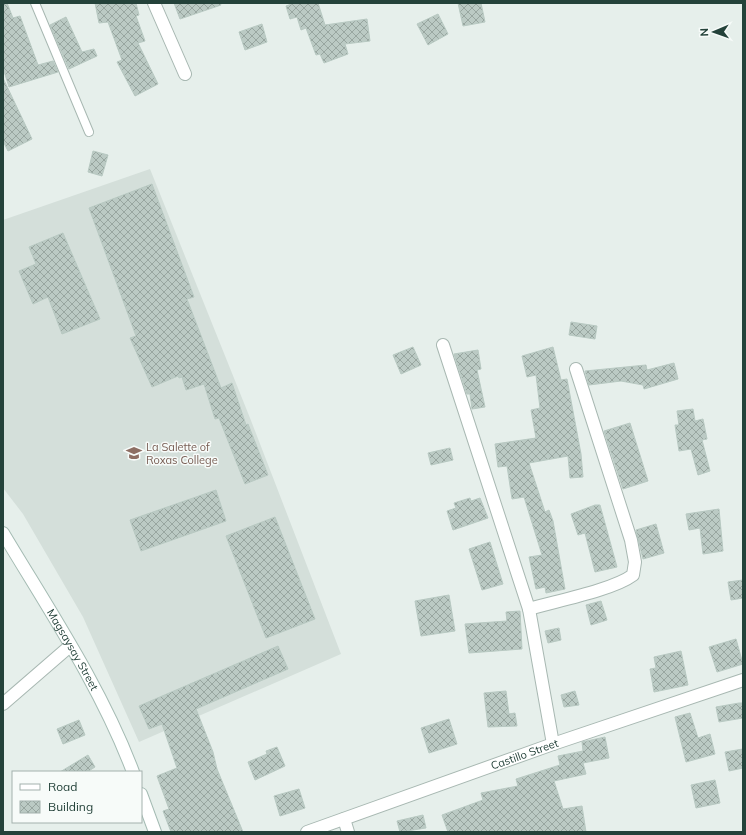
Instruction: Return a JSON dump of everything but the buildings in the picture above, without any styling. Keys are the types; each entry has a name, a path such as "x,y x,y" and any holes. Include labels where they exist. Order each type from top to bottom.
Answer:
{"street":[{"path":"154,3 185,74"},
{"path":"443,345 529,609 552,744"},
{"path":"529,609 626,580 633,575 636,562 631,540 576,369"},
{"name":"Magsaysay Street","path":"3,533 93,686 124,748 133,771"},
{"path":"3,704 70,646"},
{"name":"Castillo Street","path":"307,832 552,744 743,680"},
{"path":"142,797 155,832"},
{"path":"344,819 348,832"}],"lane":[{"path":"35,3 89,132"}],"shaded area":[{"name":"La Salette of Roxas College","path":"150,169 250,418 341,654 139,742 83,617 23,514 3,488 3,220"}],"place":[{"name":"La Salette of Roxas College","path":"134,453"}]}
